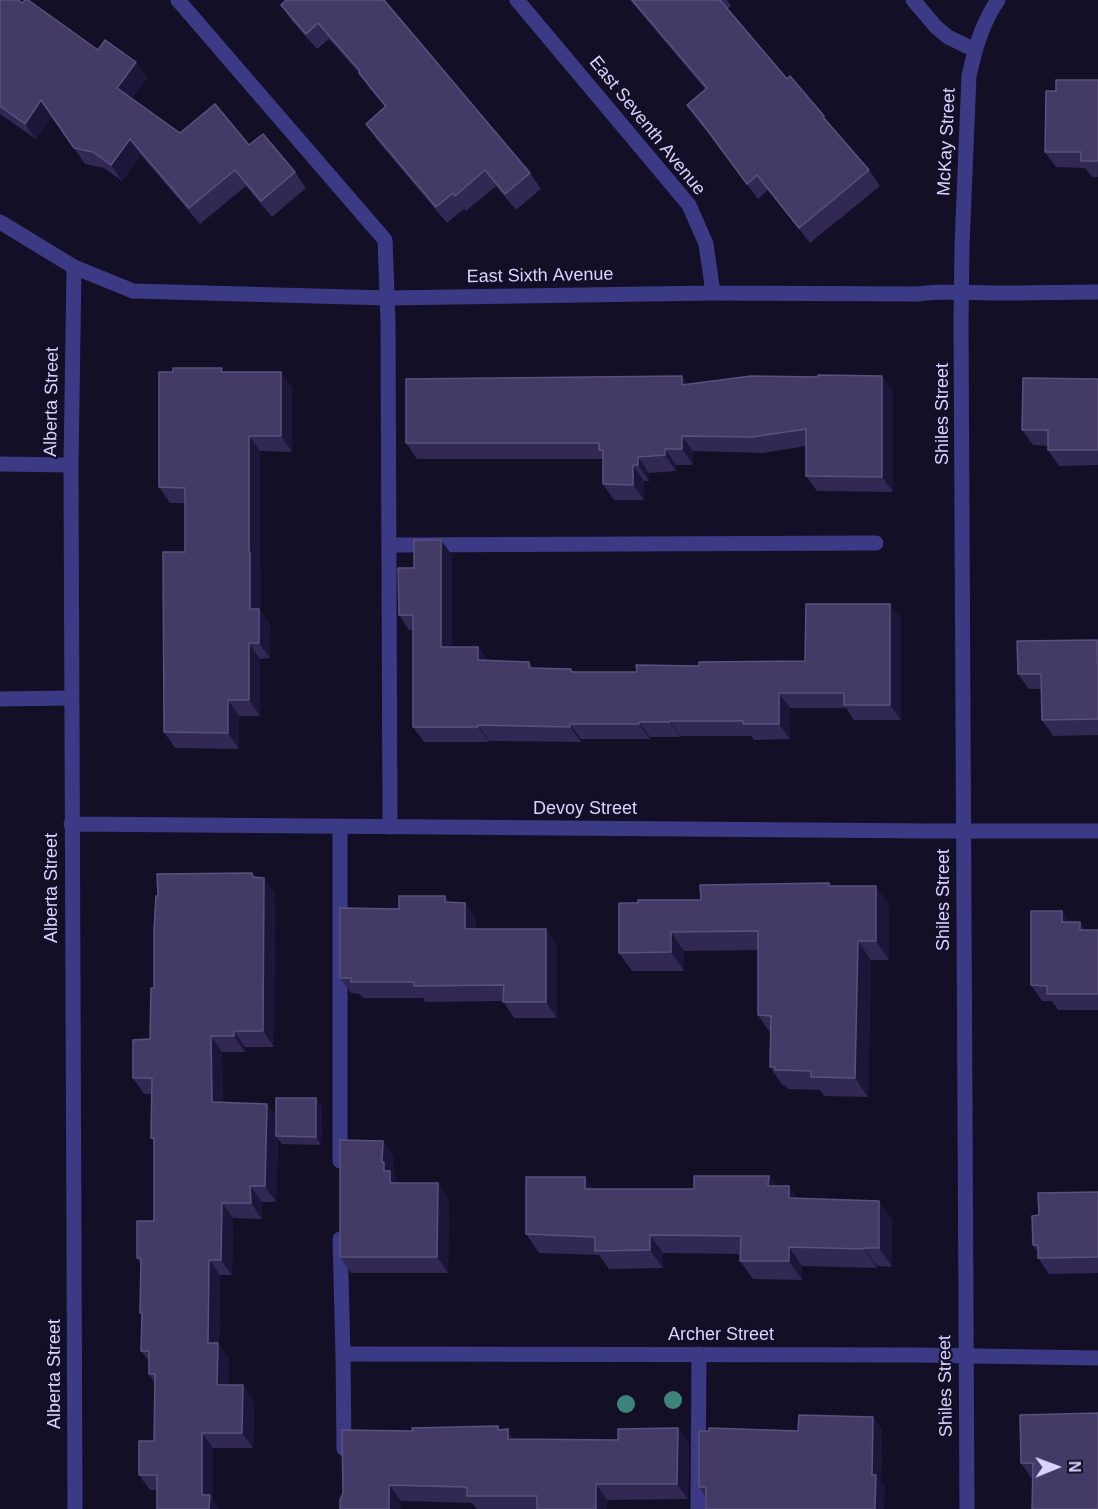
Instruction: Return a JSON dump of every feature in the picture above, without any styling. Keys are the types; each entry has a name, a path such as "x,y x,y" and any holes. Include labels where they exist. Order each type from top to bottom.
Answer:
{"street":[{"path":"178,0 385,240 388,298 390,827"},
{"name":"East Seventh Avenue","path":"517,0 689,205 706,244 713,293"},
{"path":"913,0 936,27 948,37 975,50"},
{"name":"McKay Street","path":"961,291 969,76 982,29 998,0"},
{"name":"East Sixth Avenue","path":"0,222 74,267 133,291 388,298 1098,291"},
{"name":"Alberta Street","path":"74,267 70,465 75,1509"},
{"name":"Shiles Street","path":"961,291 967,1509"},
{"path":"0,464 70,465"},
{"path":"389,545 876,543"},
{"path":"0,699 72,698"},
{"name":"Devoy Street","path":"71,824 1098,831"},
{"path":"340,827 340,1178"},
{"path":"340,1223 344,1463"},
{"name":"Archer Street","path":"343,1354 699,1354 1098,1358"},
{"path":"698,1509 699,1354"}],"building":[{"path":"0,0 18,0 22,3 28,0 98,50 105,40 136,62 117,88 180,133 215,104 249,145 263,134 295,172 261,201 235,170 189,208 130,139 111,165 93,152 74,148 41,100 25,124 0,106"},
{"path":"286,0 384,0 530,173 505,194 485,170 455,196 453,193 436,207 366,124 386,106 359,73 360,71 318,23 306,34 281,5"},
{"path":"632,0 720,0 787,79 790,76 869,170 799,228 757,175 747,184 687,105 707,88"},
{"path":"1056,80 1098,80 1098,161 1081,161 1081,152 1045,152 1046,91 1056,91"},
{"path":"173,368 222,368 221,372 281,372 281,436 249,436 250,609 259,609 259,643 249,643 249,700 228,700 228,733 164,732 163,552 185,552 185,488 159,487 159,372 173,372"},
{"path":"818,375 882,376 882,477 806,476 806,429 752,437 682,436 682,449 665,449 665,455 638,457 638,465 633,465 633,485 603,484 603,450 599,450 599,443 406,443 406,379 682,376 682,385 751,376 818,377"},
{"path":"1023,378 1098,379 1098,450 1048,450 1048,430 1022,430"},
{"path":"414,540 441,540 441,647 478,647 478,660 529,662 529,668 571,669 571,672 637,672 636,665 699,666 699,662 805,661 806,604 890,604 890,705 844,705 844,693 779,693 779,724 743,724 743,721 670,721 639,722 639,724 570,724 570,727 478,725 478,727 413,727 413,615 399,615 398,568 414,568"},
{"path":"1097,640 1098,719 1042,720 1041,674 1018,674 1017,641"},
{"path":"252,873 253,877 264,878 263,1031 234,1031 234,1036 211,1036 212,1102 267,1104 265,1186 250,1186 251,1203 222,1203 221,1260 209,1260 208,1343 218,1343 217,1385 243,1385 242,1433 202,1433 202,1495 210,1495 209,1509 157,1509 157,1475 139,1475 139,1441 154,1441 155,1374 149,1374 149,1351 141,1351 141,1258 137,1258 137,1221 154,1221 154,1138 151,1138 152,1078 133,1078 133,1040 150,1039 151,988 154,988 154,930 156,896 158,896 157,874"},
{"path":"829,883 829,886 876,886 876,941 858,941 855,1078 811,1077 811,1071 775,1070 775,1067 770,1067 771,1016 758,1015 758,931 671,932 671,952 619,953 619,903 638,903 638,900 701,900 700,885"},
{"path":"399,896 445,896 445,902 465,903 465,929 546,929 546,1002 503,1002 504,985 414,986 414,982 351,982 351,978 340,978 340,908 399,909"},
{"path":"1031,911 1062,911 1062,922 1080,922 1080,930 1098,930 1098,994 1047,994 1047,986 1031,985"},
{"path":"276,1098 316,1098 316,1137 276,1136"},
{"path":"340,1140 383,1141 382,1162 384,1162 384,1171 390,1171 390,1183 438,1183 437,1257 340,1257"},
{"path":"694,1176 769,1176 768,1186 789,1186 789,1198 879,1201 879,1248 789,1247 789,1261 740,1261 741,1236 650,1235 650,1250 595,1251 595,1237 526,1234 526,1177 585,1177 585,1189 694,1189"},
{"path":"1098,1192 1098,1257 1038,1258 1038,1245 1033,1245 1032,1216 1039,1215 1038,1193"},
{"path":"1098,1413 1098,1509 1032,1509 1033,1463 1021,1463 1020,1415"},
{"path":"799,1415 873,1417 872,1475 876,1475 875,1509 706,1509 706,1487 699,1487 699,1431 709,1431 709,1428 798,1431"},
{"path":"498,1426 498,1430 508,1429 508,1439 618,1440 618,1429 678,1428 677,1484 596,1484 596,1509 537,1509 537,1496 467,1496 467,1488 464,1487 389,1485 389,1509 340,1509 343,1493 342,1430 413,1431 412,1428"}]}
